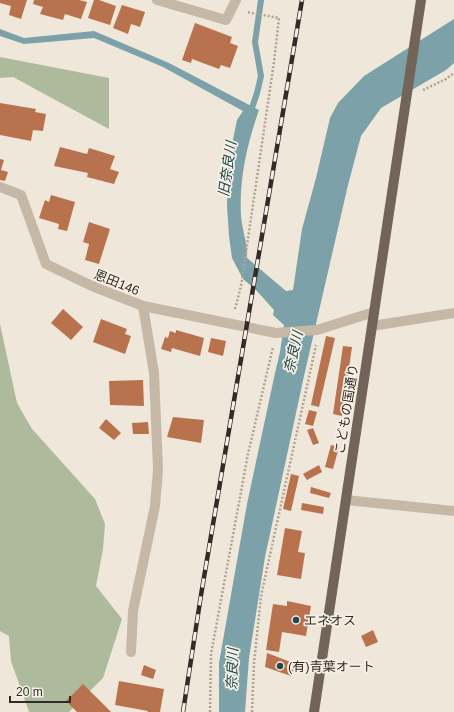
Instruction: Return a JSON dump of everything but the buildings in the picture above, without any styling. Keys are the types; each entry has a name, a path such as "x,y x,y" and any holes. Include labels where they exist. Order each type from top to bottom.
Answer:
{"main road":[{"name":"こどもの国通り","path":"316,712 403,110 421,0"}],"street":[{"path":"157,0 226,20 236,0"},
{"name":"恩田146","path":"0,187 21,195 46,264 92,286 143,306 276,333 318,330 374,312"},
{"path":"131,652 133,611 155,506 158,470 154,374 143,306"},
{"path":"372,326 454,313"},
{"path":"346,500 454,511"}],"path":[{"path":"239,293 274,62 279,18 250,13"},
{"path":"420,92 446,79 454,73"},
{"path":"252,712 253,671 261,596 318,330"},
{"path":"210,712 211,654 248,454 276,333"}],"green space":[{"path":"0,57 109,78 109,129 13,77 0,78"},
{"path":"0,324 17,403 32,429 95,499 105,524 103,549 96,586 122,619 103,678 69,712 29,712 11,661 9,636 0,631"}],"water":[{"name":"奈良川","path":"454,19 454,63 446,70 381,108 361,136 348,185 304,376 265,557 249,658 245,712 219,712 219,663 247,504 280,352 284,325 273,315 274,310 256,290 243,279 232,258 227,206 228,174 230,154 237,120 243,111 163,67 94,38 24,44 0,36 0,29 24,38 94,31 169,63 259,110 251,136 243,175 241,189 242,226 247,248 247,258 286,291 293,290 302,229 330,118 338,103 364,76"}],"waterway":[{"name":"旧奈良川","path":"250,114 261,76 255,42 261,0"}],"railway":[{"path":"183,712 201,595 302,0"}],"place":[{"name":"エネオス","path":"296,620"},
{"name":"(有)青葉オート","path":"280,666"}]}
